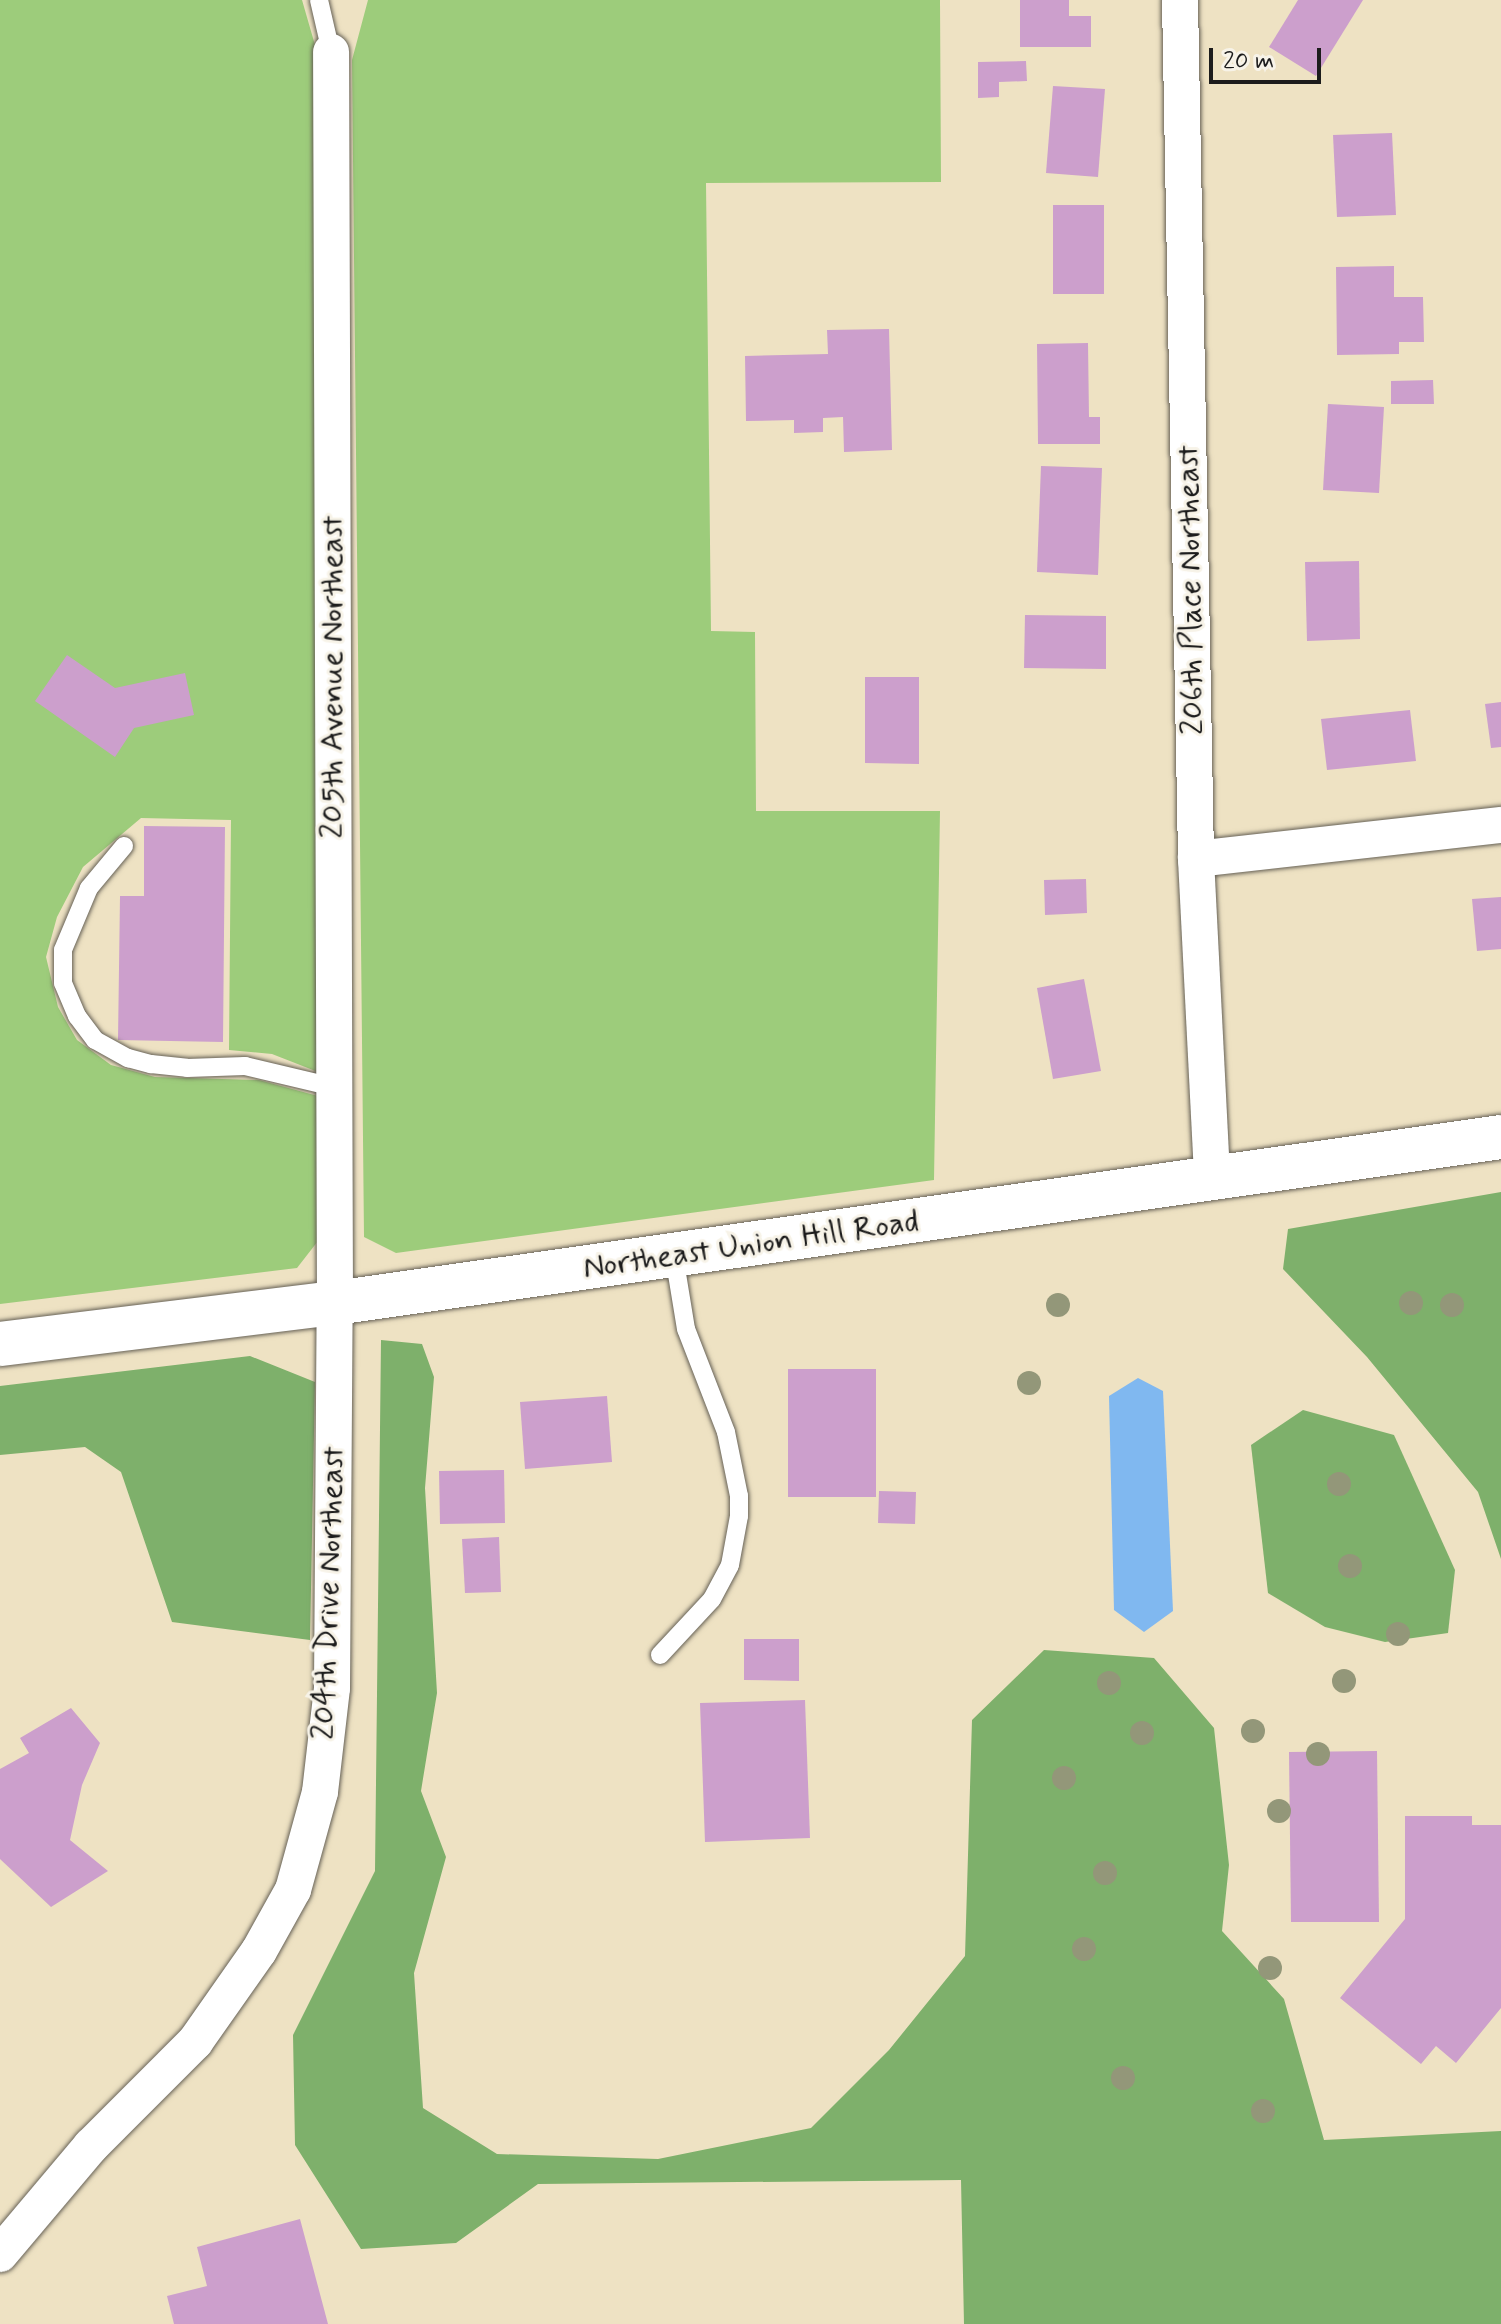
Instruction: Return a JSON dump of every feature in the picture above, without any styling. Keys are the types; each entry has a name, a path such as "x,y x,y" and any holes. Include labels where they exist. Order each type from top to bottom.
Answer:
{"street":[{"name":"206th Place Northeast","path":"1180,0 1196,859 1212,1180"},
{"name":"205th Avenue Northeast","path":"331,52 335,1303"},
{"path":"1196,859 1501,825"},
{"name":"Northeast Union Hill Road","path":"0,1344 335,1303 1501,1137"},
{"name":"204th Drive Northeast","path":"0,2254 91,2146 195,2042 259,1951 293,1890 320,1792 332,1688 335,1303"}],"lane":[{"path":"319,0 331,52"},
{"path":"124,846 89,888 63,950 63,983 77,1016 95,1040 128,1058 151,1064 187,1068 245,1066 334,1087"},
{"path":"660,1655 712,1599 730,1565 739,1516 739,1496 726,1432 686,1329 674,1256"}],"green space":[{"path":"0,0 302,0 317,52 318,1072 272,1054 229,1050 231,820 141,818 83,867 57,917 46,957 58,1007 77,1040 111,1065 155,1077 259,1080 318,1096 318,1241 297,1268 0,1304"},
{"path":"368,0 940,0 941,182 706,183 711,631 755,632 756,811 940,811 934,1180 396,1253 364,1237 352,60"},
{"path":"1501,1192 1501,1559 1478,1492 1367,1357 1283,1269 1288,1229"},
{"path":"381,1340 422,1344 434,1377 425,1488 437,1693 421,1791 446,1857 414,1973 423,2108 497,2154 658,2159 811,2128 889,2050 965,1956 972,1720 1044,1650 1154,1658 1214,1728 1229,1865 1222,1931 1284,1999 1324,2140 1501,2131 1501,2324 964,2324 961,2180 538,2184 456,2243 361,2249 295,2145 293,2035 375,1871"},
{"path":"250,1356 315,1382 310,1640 172,1622 121,1472 85,1447 0,1455 0,1386"},
{"path":"1303,1410 1394,1435 1455,1570 1448,1633 1385,1642 1325,1627 1268,1593 1251,1445"}],"water":[{"path":"1138,1378 1163,1391 1173,1611 1144,1632 1114,1610 1109,1396"}],"building":[{"path":"1020,0 1069,0 1069,16 1091,16 1091,47 1020,47"},
{"path":"1298,0 1363,0 1316,76 1269,47"},
{"path":"1026,61 1027,81 999,82 999,97 978,98 978,62"},
{"path":"1053,86 1105,89 1098,177 1046,173"},
{"path":"1392,133 1396,215 1337,217 1333,135"},
{"path":"1053,205 1104,205 1104,294 1053,294"},
{"path":"1394,266 1394,297 1423,297 1424,342 1399,342 1399,354 1337,355 1336,267"},
{"path":"889,329 892,450 844,452 843,417 823,418 823,432 794,433 794,420 746,421 745,356 828,354 827,330"},
{"path":"1088,343 1089,417 1100,417 1100,444 1038,444 1037,344"},
{"path":"1433,380 1434,404 1391,404 1391,381"},
{"path":"1328,404 1384,407 1379,493 1323,490"},
{"path":"1041,466 1102,468 1098,575 1037,572"},
{"path":"1359,561 1360,639 1307,641 1305,562"},
{"path":"1025,615 1106,616 1106,669 1024,668"},
{"path":"67,655 115,688 185,673 194,715 134,728 115,757 35,701"},
{"path":"865,677 919,677 919,764 865,763"},
{"path":"1501,702 1501,747 1491,748 1485,704"},
{"path":"1410,710 1416,761 1327,770 1321,719"},
{"path":"144,826 225,827 223,1042 118,1040 120,896 144,896"},
{"path":"1086,879 1087,913 1045,915 1044,880"},
{"path":"1501,897 1501,949 1477,951 1472,899"},
{"path":"1084,979 1101,1071 1053,1079 1037,988"},
{"path":"788,1369 876,1369 876,1497 788,1497"},
{"path":"607,1396 612,1462 525,1469 520,1402"},
{"path":"504,1470 505,1523 440,1524 439,1471"},
{"path":"879,1491 916,1492 915,1524 878,1523"},
{"path":"499,1537 501,1592 465,1593 462,1539"},
{"path":"744,1639 799,1639 799,1681 744,1680"},
{"path":"805,1700 810,1838 705,1842 700,1703"},
{"path":"71,1708 100,1743 82,1785 70,1840 108,1871 51,1907 0,1859 0,1769 29,1753 20,1738"},
{"path":"1377,1751 1379,1922 1291,1922 1289,1752"},
{"path":"1405,1816 1472,1816 1472,1825 1501,1825 1501,2008 1456,2063 1436,2046 1421,2064 1340,1998 1405,1919"},
{"path":"300,2219 328,2324 174,2324 167,2296 207,2286 197,2247"}]}
